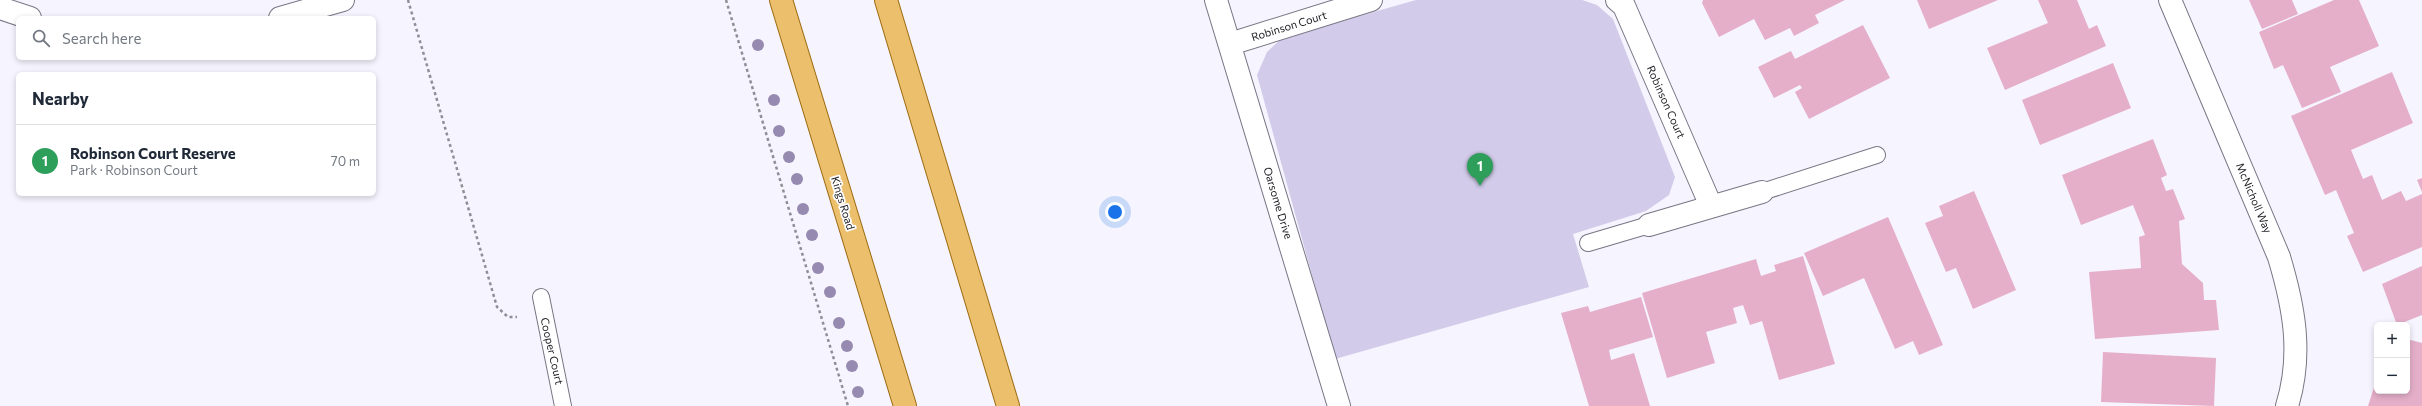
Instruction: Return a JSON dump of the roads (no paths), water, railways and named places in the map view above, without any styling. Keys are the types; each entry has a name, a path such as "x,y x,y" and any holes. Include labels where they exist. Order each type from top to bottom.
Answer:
{"main road":[{"name":"Kings Road","path":"781,0 905,406"},
{"path":"886,0 1008,406"}],"street":[{"path":"287,16 343,0"},
{"name":"Oarsome Drive","path":"1216,0 1339,406"},
{"name":"Robinson Court","path":"1230,44 1371,0"},
{"name":"Robinson Court","path":"1618,0 1624,6 1711,206"},
{"name":"McNicholl Way","path":"2170,0 2279,257 2291,298 2296,348 2291,392 2287,406"},
{"path":"0,8 24,16"},
{"path":"1650,225 1762,192"}],"lane":[{"path":"1762,192 1877,156"},
{"path":"1588,243 1650,225"},
{"name":"Cooper Court","path":"541,297 562,397 562,406"}],"place":[{"name":"Robinson Court Reserve","path":"1480,186"}]}
